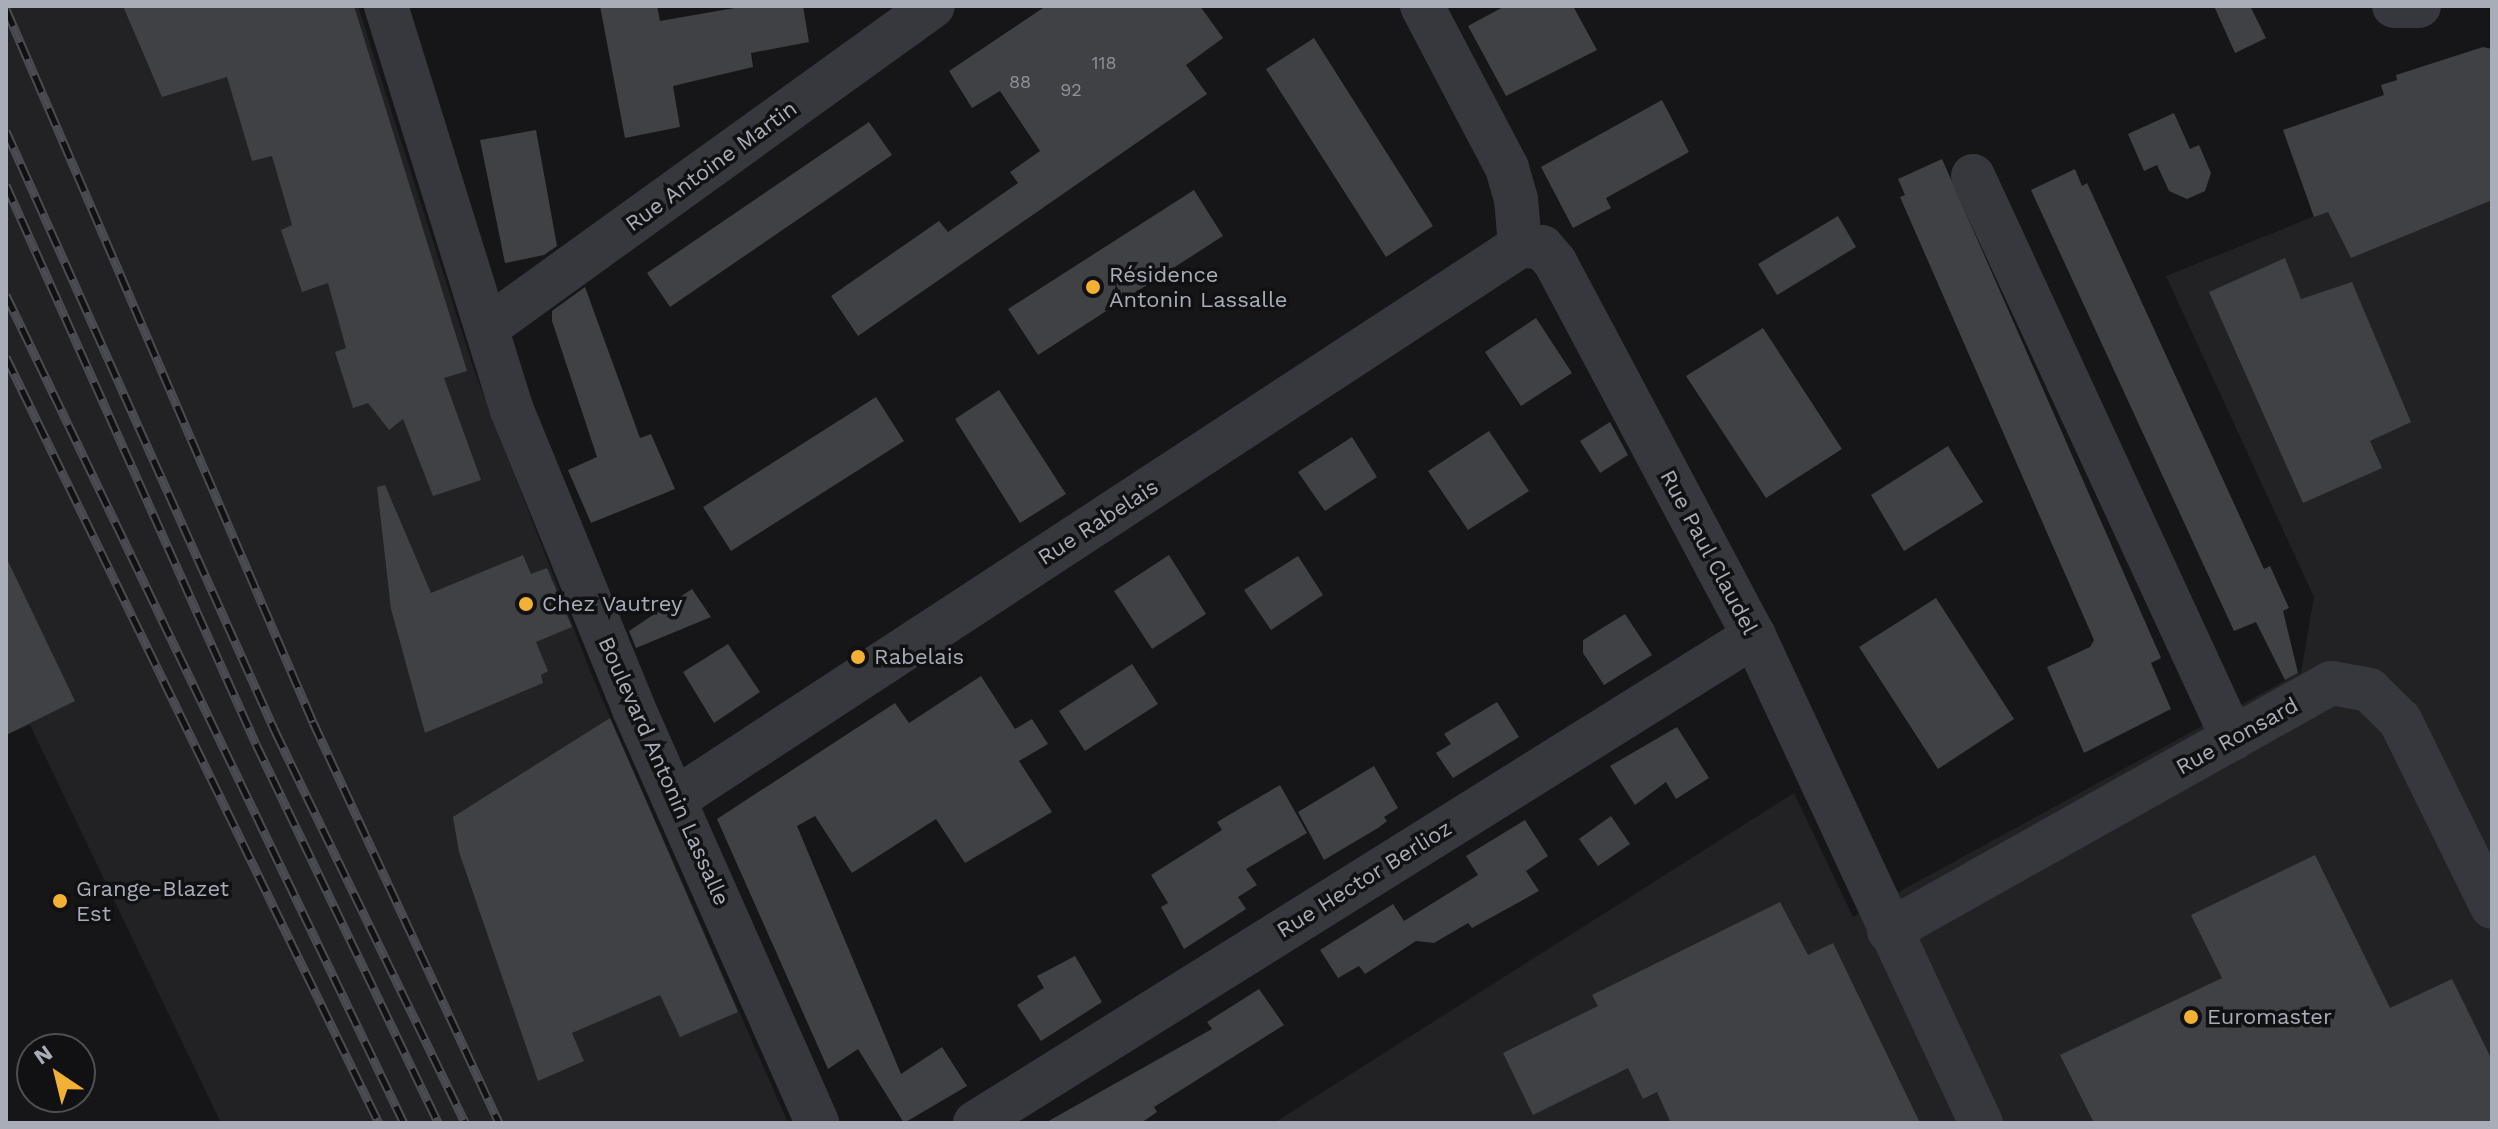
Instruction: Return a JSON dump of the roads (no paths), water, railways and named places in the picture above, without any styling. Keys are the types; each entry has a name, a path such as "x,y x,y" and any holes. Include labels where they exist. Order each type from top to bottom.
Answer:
{"street":[{"name":"Boulevard Antonin Lassalle","path":"386,6 489,326 512,410 633,707 677,798 817,1123"},
{"name":"Rue Antoine Martin","path":"489,326 933,6"},
{"path":"1422,6 1507,168 1516,199 1520,246"},
{"path":"2394,6 2419,6"},
{"path":"1973,176 2233,739"},
{"name":"Rue Paul Claudel","path":"1520,246 1542,247 1555,262 1754,636 1981,1123"},
{"name":"Rue Rabelais","path":"677,798 1520,246"},
{"name":"Rue Hector Berlioz","path":"975,1123 1754,636"},
{"name":"Rue Ronsard","path":"1889,931 2331,683 2369,690 2400,720 2492,907"}],"railway":[{"path":"6,9 313,722 499,1123"},
{"path":"6,131 275,731 465,1123"},
{"path":"6,185 256,744 438,1123"},
{"path":"6,295 404,1123"},
{"path":"6,357 379,1123"}],"place":[{"name":"Résidence Antonin Lassalle","path":"1093,287"},
{"name":"Chez Vautrey","path":"526,604"},
{"name":"Rabelais","path":"858,657"},
{"name":"Grange-Blazet Est","path":"60,901"},
{"name":"Euromaster","path":"2191,1017"}]}
